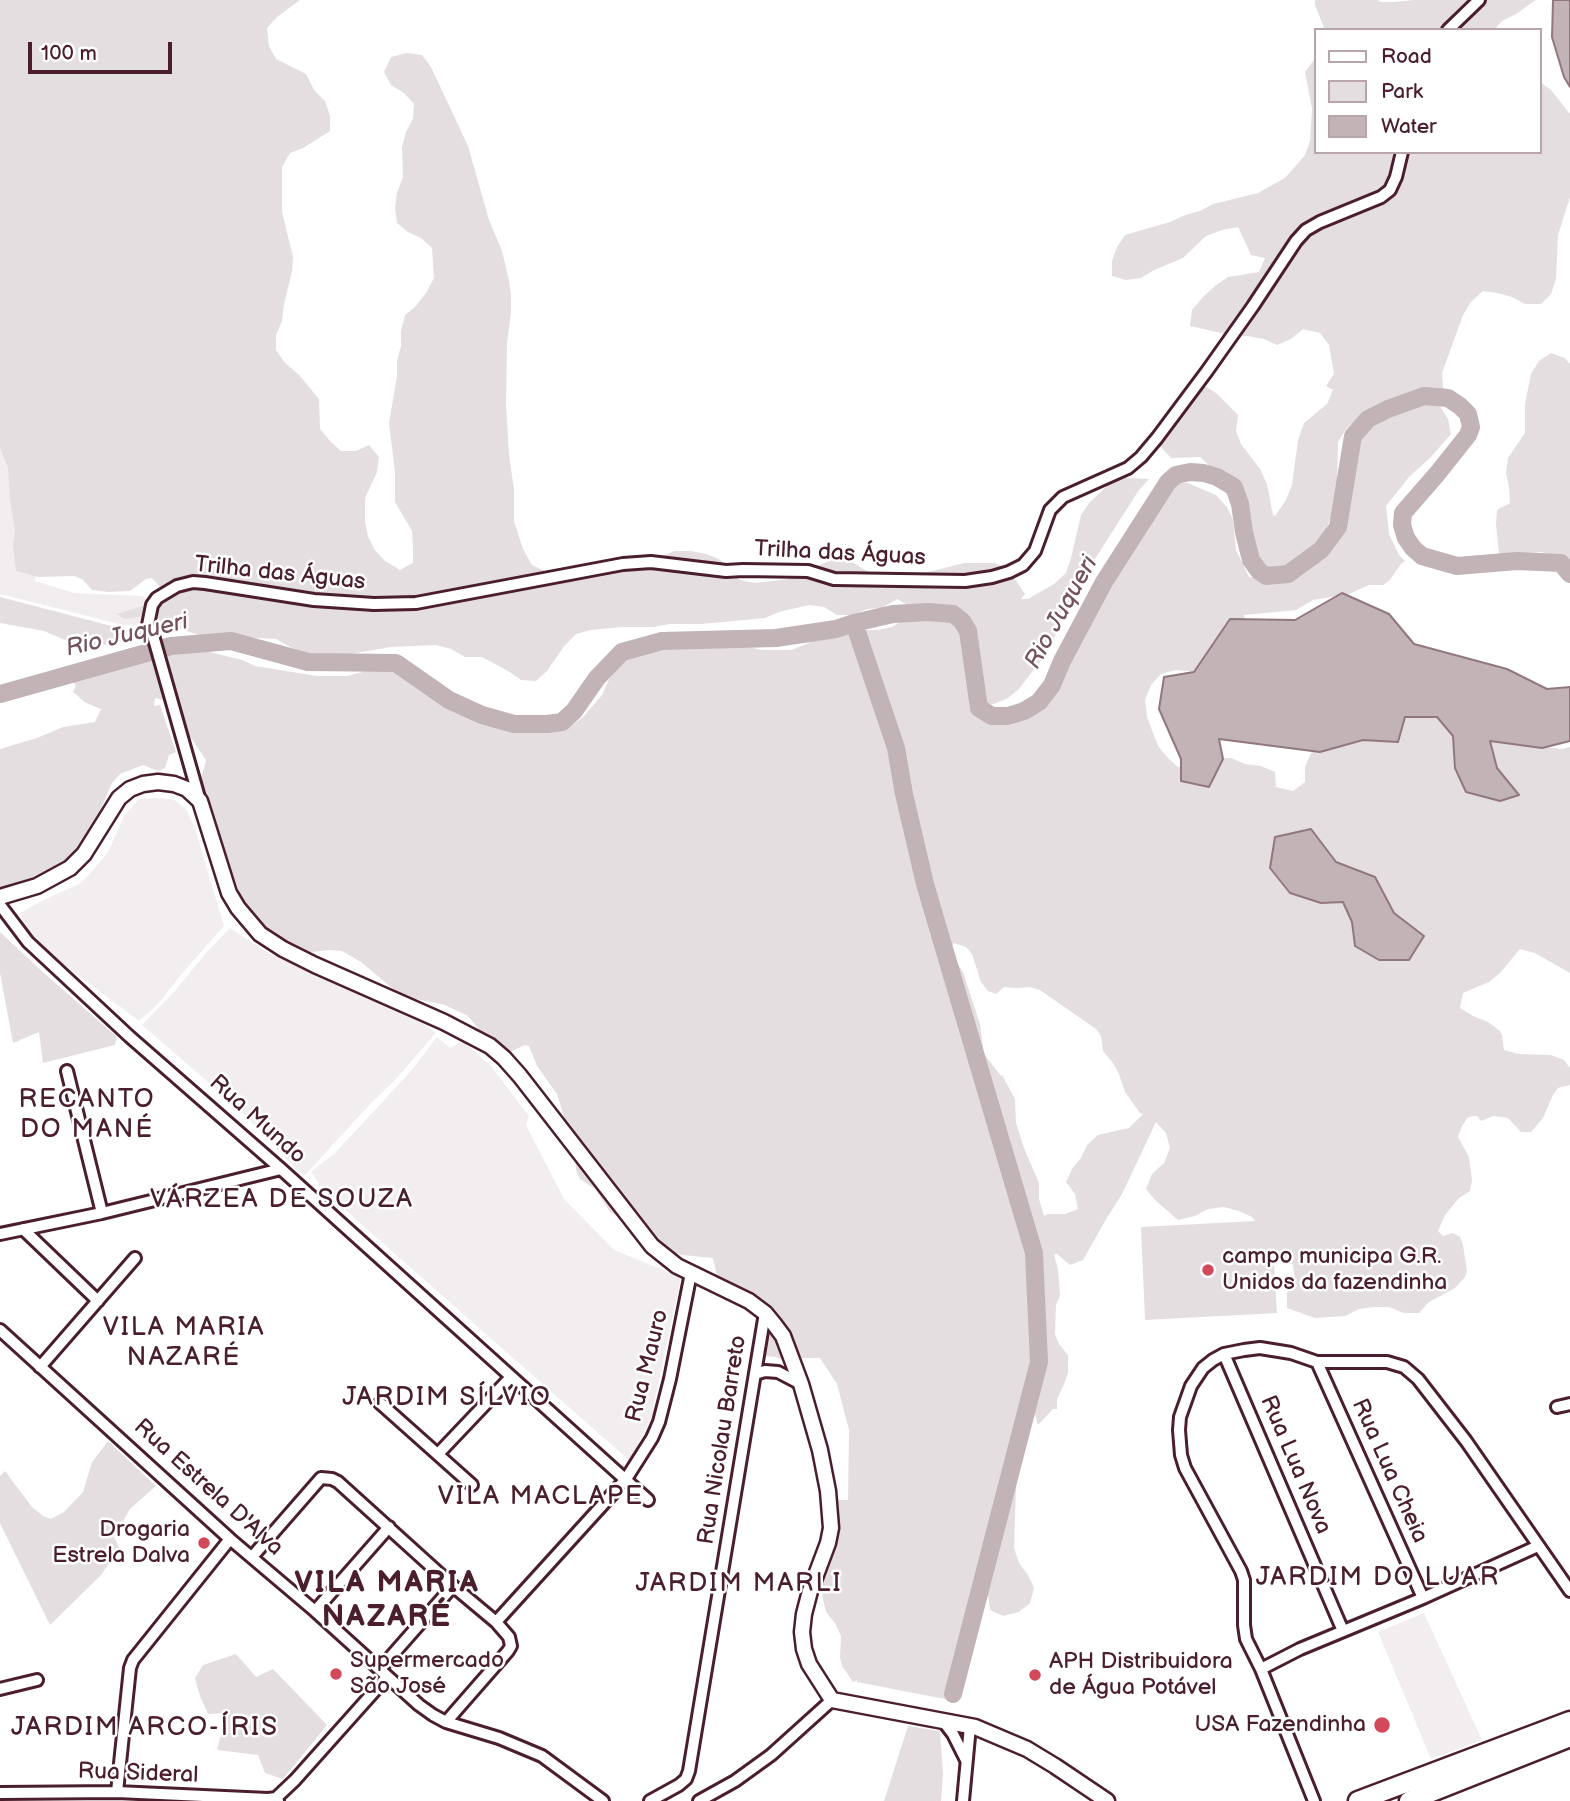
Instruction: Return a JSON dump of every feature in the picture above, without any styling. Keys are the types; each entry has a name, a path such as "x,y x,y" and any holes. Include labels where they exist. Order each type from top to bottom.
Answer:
{"main road":[{"path":"1358,1801 1570,1721"},
{"path":"1409,1801 1570,1737"}],"street":[{"path":"1450,28 1479,0"},
{"name":"Trilha das Águas","path":"200,801 148,625 152,605 157,598 177,586 193,582 314,600 374,604 416,603 623,564 652,562 726,572 808,571 834,579 965,581 1009,572 1023,565 1035,551 1050,510 1063,497 1128,468 1141,457 1207,371 1306,230 1381,197 1390,190 1402,154"},
{"path":"0,897 37,886 70,868 84,854 119,798 130,789 158,782 187,789 200,801 229,893 260,934 282,949 444,1022 490,1046 520,1076 652,1246 677,1266 749,1301 765,1314 783,1336 802,1384 820,1450 831,1514 828,1543 810,1591 802,1632 809,1664 832,1700 970,1726 1027,1749 1107,1801"},
{"name":"Rua Mundo","path":"0,905 28,942 130,1037 281,1169 648,1500"},
{"path":"67,1071 102,1213"},
{"path":"0,1234 102,1213 281,1169"},
{"path":"23,1229 98,1301"},
{"path":"40,1367 135,1258"},
{"name":"Rua Mauro","path":"496,1622 626,1479 652,1438 670,1379 691,1273"},
{"name":"Rua Nicolau Barreto","path":"650,1801 680,1786 689,1771 765,1314"},
{"name":"Rua Estrela D'Alva","path":"0,1331 230,1539 433,1716 542,1756 603,1801"},
{"path":"1314,1801 1261,1669 1246,1639 1244,1580 1241,1571 1185,1468 1179,1441 1180,1417 1191,1386 1203,1368 1224,1354 1267,1349 1291,1353 1317,1362 1387,1362 1404,1367 1412,1373 1466,1441 1570,1591"},
{"name":"Rua Lua Nova","path":"1224,1354 1343,1631"},
{"name":"Rua Lua Cheia","path":"1317,1362 1423,1598"},
{"path":"755,1374 765,1371 778,1372 802,1384"},
{"path":"438,1454 511,1377"},
{"path":"380,1403 472,1485"},
{"path":"1557,1407 1570,1404"},
{"path":"252,1557 321,1478 326,1477 338,1482 496,1622 509,1637 508,1651 446,1722"},
{"path":"315,1611 389,1527"},
{"path":"117,1792 133,1660 230,1539"},
{"path":"1261,1669 1538,1546"},
{"path":"277,1799 296,1780 453,1586"},
{"path":"0,1689 37,1680"},
{"path":"699,1801 735,1781 771,1755 832,1700"},
{"path":"943,1721 966,1760"},
{"path":"963,1801 970,1726"},
{"name":"Rua Sideral","path":"0,1793 117,1792 142,1798 277,1799"}],"shaded area":[{"path":"0,429 48,520 35,581 74,593 142,596 158,605 155,627 123,625 0,594"},
{"path":"139,799 173,799 186,809 195,828 224,926 158,1004 139,1021 45,950 27,928 20,913 79,884 108,852 124,816"},
{"path":"230,928 265,951 387,1006 436,1033 305,1175 296,1169 238,1108 142,1025"},
{"path":"437,1037 450,1048 463,1041 491,1066 529,1116 526,1125 564,1199 614,1250 681,1277 651,1418 630,1461 361,1224 322,1188 311,1172 335,1153 410,1072"},
{"path":"1424,1613 1482,1740 1431,1759 1378,1632"}],"green space":[{"path":"0,0 300,0 267,28 269,46 276,59 306,74 314,90 325,101 330,116 330,131 290,153 282,167 282,212 293,257 282,321 276,335 276,350 319,399 320,429 330,441 341,451 356,451 369,445 379,457 377,472 365,498 365,521 374,549 385,561 400,570 413,563 412,531 395,502 395,472 389,423 405,315 416,306 434,278 432,248 397,223 395,208 403,177 402,147 413,119 414,104 404,93 391,85 384,72 391,57 407,53 422,55 431,67 468,146 489,220 502,251 511,296 506,404 514,489 514,521 523,549 532,565 547,572 564,572 657,559 674,551 691,551 719,559 740,580 755,583 789,579 844,557 870,573 902,575 917,575 964,563 995,563 1008,569 1025,594 1021,599 1028,599 1054,584 1066,573 1081,515 1089,503 1111,482 1125,478 1149,479 1139,490 1079,584 1048,651 1019,689 1008,698 994,704 978,706 983,719 996,725 1011,725 1025,717 1055,678 1077,618 1092,590 1150,515 1158,502 1158,487 1188,483 1216,495 1227,507 1233,520 1236,550 1249,577 1279,579 1293,574 1319,557 1335,529 1349,486 1341,455 1344,440 1353,429 1366,421 1384,420 1387,405 1385,403 1370,408 1357,418 1338,442 1335,502 1320,544 1308,555 1281,571 1266,573 1257,562 1239,505 1213,469 1200,457 1171,458 1158,444 1203,385 1216,393 1238,415 1236,431 1241,444 1260,469 1267,484 1275,516 1292,485 1298,440 1304,423 1327,404 1333,390 1326,386 1334,374 1329,345 1320,333 1303,329 1291,339 1277,345 1264,339 1234,336 1190,326 1192,310 1215,286 1228,277 1259,272 1265,258 1251,255 1238,227 1206,236 1183,258 1141,278 1126,280 1112,276 1112,261 1125,235 1170,222 1213,204 1258,193 1285,178 1305,155 1310,141 1312,109 1305,72 1314,60 1314,154 1542,154 1542,83 1551,90 1570,114 1570,197 1558,235 1556,279 1551,294 1541,304 1525,304 1512,297 1483,291 1471,302 1463,315 1442,373 1443,387 1446,390 1431,394 1448,419 1451,434 1409,477 1386,506 1389,534 1399,555 1405,561 1383,585 1369,585 1349,594 1313,600 1296,610 1244,615 1245,619 1258,628 1208,673 1176,670 1161,674 1151,685 1145,700 1147,717 1158,746 1178,767 1193,769 1215,758 1231,758 1275,772 1276,787 1293,791 1305,782 1305,767 1311,753 1339,742 1393,698 1526,745 1562,749 1570,747 1570,973 1535,953 1520,949 1489,982 1463,993 1460,1008 1500,1031 1504,1050 1519,1054 1551,1055 1564,1060 1570,1068 1570,1085 1558,1088 1543,1118 1531,1132 1521,1132 1508,1118 1493,1116 1481,1121 1477,1116 1467,1118 1458,1137 1469,1157 1472,1180 1470,1191 1459,1198 1445,1215 1438,1231 1443,1236 1453,1233 1460,1237 1467,1271 1455,1288 1429,1302 1419,1313 1374,1307 1359,1309 1345,1316 1315,1318 1287,1308 1287,1293 1295,1280 1293,1265 1282,1255 1277,1258 1273,1248 1277,1313 1145,1320 1141,1227 1255,1221 1239,1211 1224,1207 1208,1209 1178,1220 1156,1201 1146,1189 1152,1174 1164,1163 1170,1148 1166,1133 1156,1122 1122,1194 1083,1260 1070,1265 1054,1254 1060,1295 1056,1305 1055,1334 1068,1355 1068,1372 1057,1399 1057,1409 1053,1409 1038,1425 1034,1411 1019,1412 998,1491 1003,1495 1016,1488 1014,1548 1019,1563 1034,1588 1030,1603 1019,1612 1003,1616 990,1610 989,1565 987,1550 983,1548 945,1699 857,1680 853,1682 842,1666 841,1636 826,1612 819,1581 833,1500 848,1500 849,1430 837,1384 820,1358 799,1358 786,1362 776,1357 764,1356 769,1333 756,1309 721,1284 713,1258 663,1250 657,1239 610,1212 595,1189 580,1179 576,1170 575,1152 557,1094 537,1066 529,1046 506,1051 481,1032 468,1016 445,1005 406,997 361,962 342,951 291,952 259,924 243,902 200,783 206,760 163,700 155,698 154,706 160,705 176,752 169,755 165,768 158,771 143,765 120,774 112,783 85,845 64,866 0,895 0,749 63,727 95,722 101,709 86,703 73,692 76,685 67,677 178,651 210,652 255,666 317,676 347,676 393,664 408,668 492,714 537,726 571,726 583,717 602,695 614,668 625,657 638,652 684,645 791,650 846,630 892,627 905,619 911,607 897,599 882,608 867,609 852,615 837,615 824,607 809,605 765,618 591,630 576,634 536,681 521,680 482,657 465,657 436,645 391,647 344,655 331,661 315,661 276,639 199,635 159,622 153,615 125,619 116,614 162,597 163,590 152,578 146,579 130,591 108,592 92,590 75,576 38,577 16,571 13,545 15,530 8,468 0,448","holes":["1310,829 1336,862 1375,877 1394,913 1423,936 1355,946 1352,922 1343,902 1321,903","954,943 966,947 972,954 981,982 988,991 996,994 1004,987 1030,987 1040,990 1096,1029 1101,1036 1103,1051 1119,1074 1125,1092 1143,1114 1129,1128 1098,1135 1087,1145 1066,1182 1075,1194 1078,1209 1065,1214 1044,1216 1039,1199 1039,1183 1016,1123 1015,1099 1002,1075 984,1054 980,1024 963,972 951,953"]},
{"path":"1315,0 1536,0 1502,21 1496,28 1324,28"},
{"path":"1551,353 1565,358 1570,364 1570,562 1542,552 1512,554 1494,560 1499,553 1497,510 1510,503 1506,473 1508,458 1525,433 1525,404 1531,374 1539,361"},
{"path":"0,597 127,630 157,627 134,639 85,646 44,631 0,623"},
{"path":"0,932 117,1037 115,1045 43,1063 39,1032 13,1043 0,973"},
{"path":"108,1441 156,1486 130,1509 114,1537 120,1549 100,1576 50,1625 0,1523 0,1476 5,1471 32,1507 51,1519 64,1512 83,1492 92,1462"},
{"path":"236,1654 256,1677 273,1669 327,1725 283,1779 265,1773 258,1755 217,1750 227,1713 208,1714 195,1678 203,1665"},
{"path":"908,1726 940,1731 943,1774 941,1801 884,1801"}],"water":[{"path":"1553,0 1570,0 1570,87 1564,77 1552,37"},
{"path":"1342,593 1389,614 1414,644 1507,669 1547,689 1570,687 1570,741 1542,748 1490,741 1497,768 1519,795 1500,801 1466,792 1455,768 1453,736 1437,717 1405,717 1398,742 1363,740 1320,752 1219,739 1223,759 1209,787 1181,781 1181,759 1159,709 1164,677 1194,672 1230,619 1295,620"},
{"path":"1311,829 1336,862 1375,877 1394,913 1424,936 1409,960 1379,960 1355,946 1352,922 1343,902 1321,903 1290,893 1270,868 1275,837"}],"waterway":[{"name":"Rio Juqueri","path":"0,694 171,646 231,641 308,662 396,663 449,700 482,715 514,724 547,724 562,722 574,711 597,678 622,652 662,641 776,638 836,629 893,614 928,612 953,614 962,621 968,631 979,708 992,716 1008,716 1039,702 1052,685 1104,582 1168,482 1176,475 1204,473 1234,487 1251,560 1266,576 1288,574 1321,550 1338,527 1353,436 1368,419 1424,396 1448,398 1468,414 1471,427 1468,435 1403,513 1402,525 1413,548 1422,556 1457,566 1517,561 1561,563 1570,574"},
{"path":"854,623 896,748 925,884 1034,1253 1039,1362 953,1694"}],"place":[{"name":"campo municipa G.R. Unidos da fazendinha","path":"1208,1270"},
{"name":"Drogaria Estrela Dalva","path":"204,1543"},
{"name":"Supermercado São José","path":"336,1674"},
{"name":"APH Distribuidora de Água Potável","path":"1035,1675"},
{"name":"USA Fazendinha","path":"1382,1725"}],"district":[{"name":"RECANTO DO MANÉ","path":"87,1115"},
{"name":"VÁRZEA DE SOUZA","path":"282,1200"},
{"name":"VILA MARIA NAZARÉ","path":"184,1343"},
{"name":"JARDIM SÍLVIO","path":"447,1398"},
{"name":"VILA MACLAPE","path":"541,1497"},
{"name":"JARDIM DO LUAR","path":"1378,1578"},
{"name":"JARDIM MARLI","path":"739,1584"},
{"name":"VILA MARIA NAZARÉ","path":"387,1601"},
{"name":"JARDIM ARCO-ÍRIS","path":"145,1728"}]}
